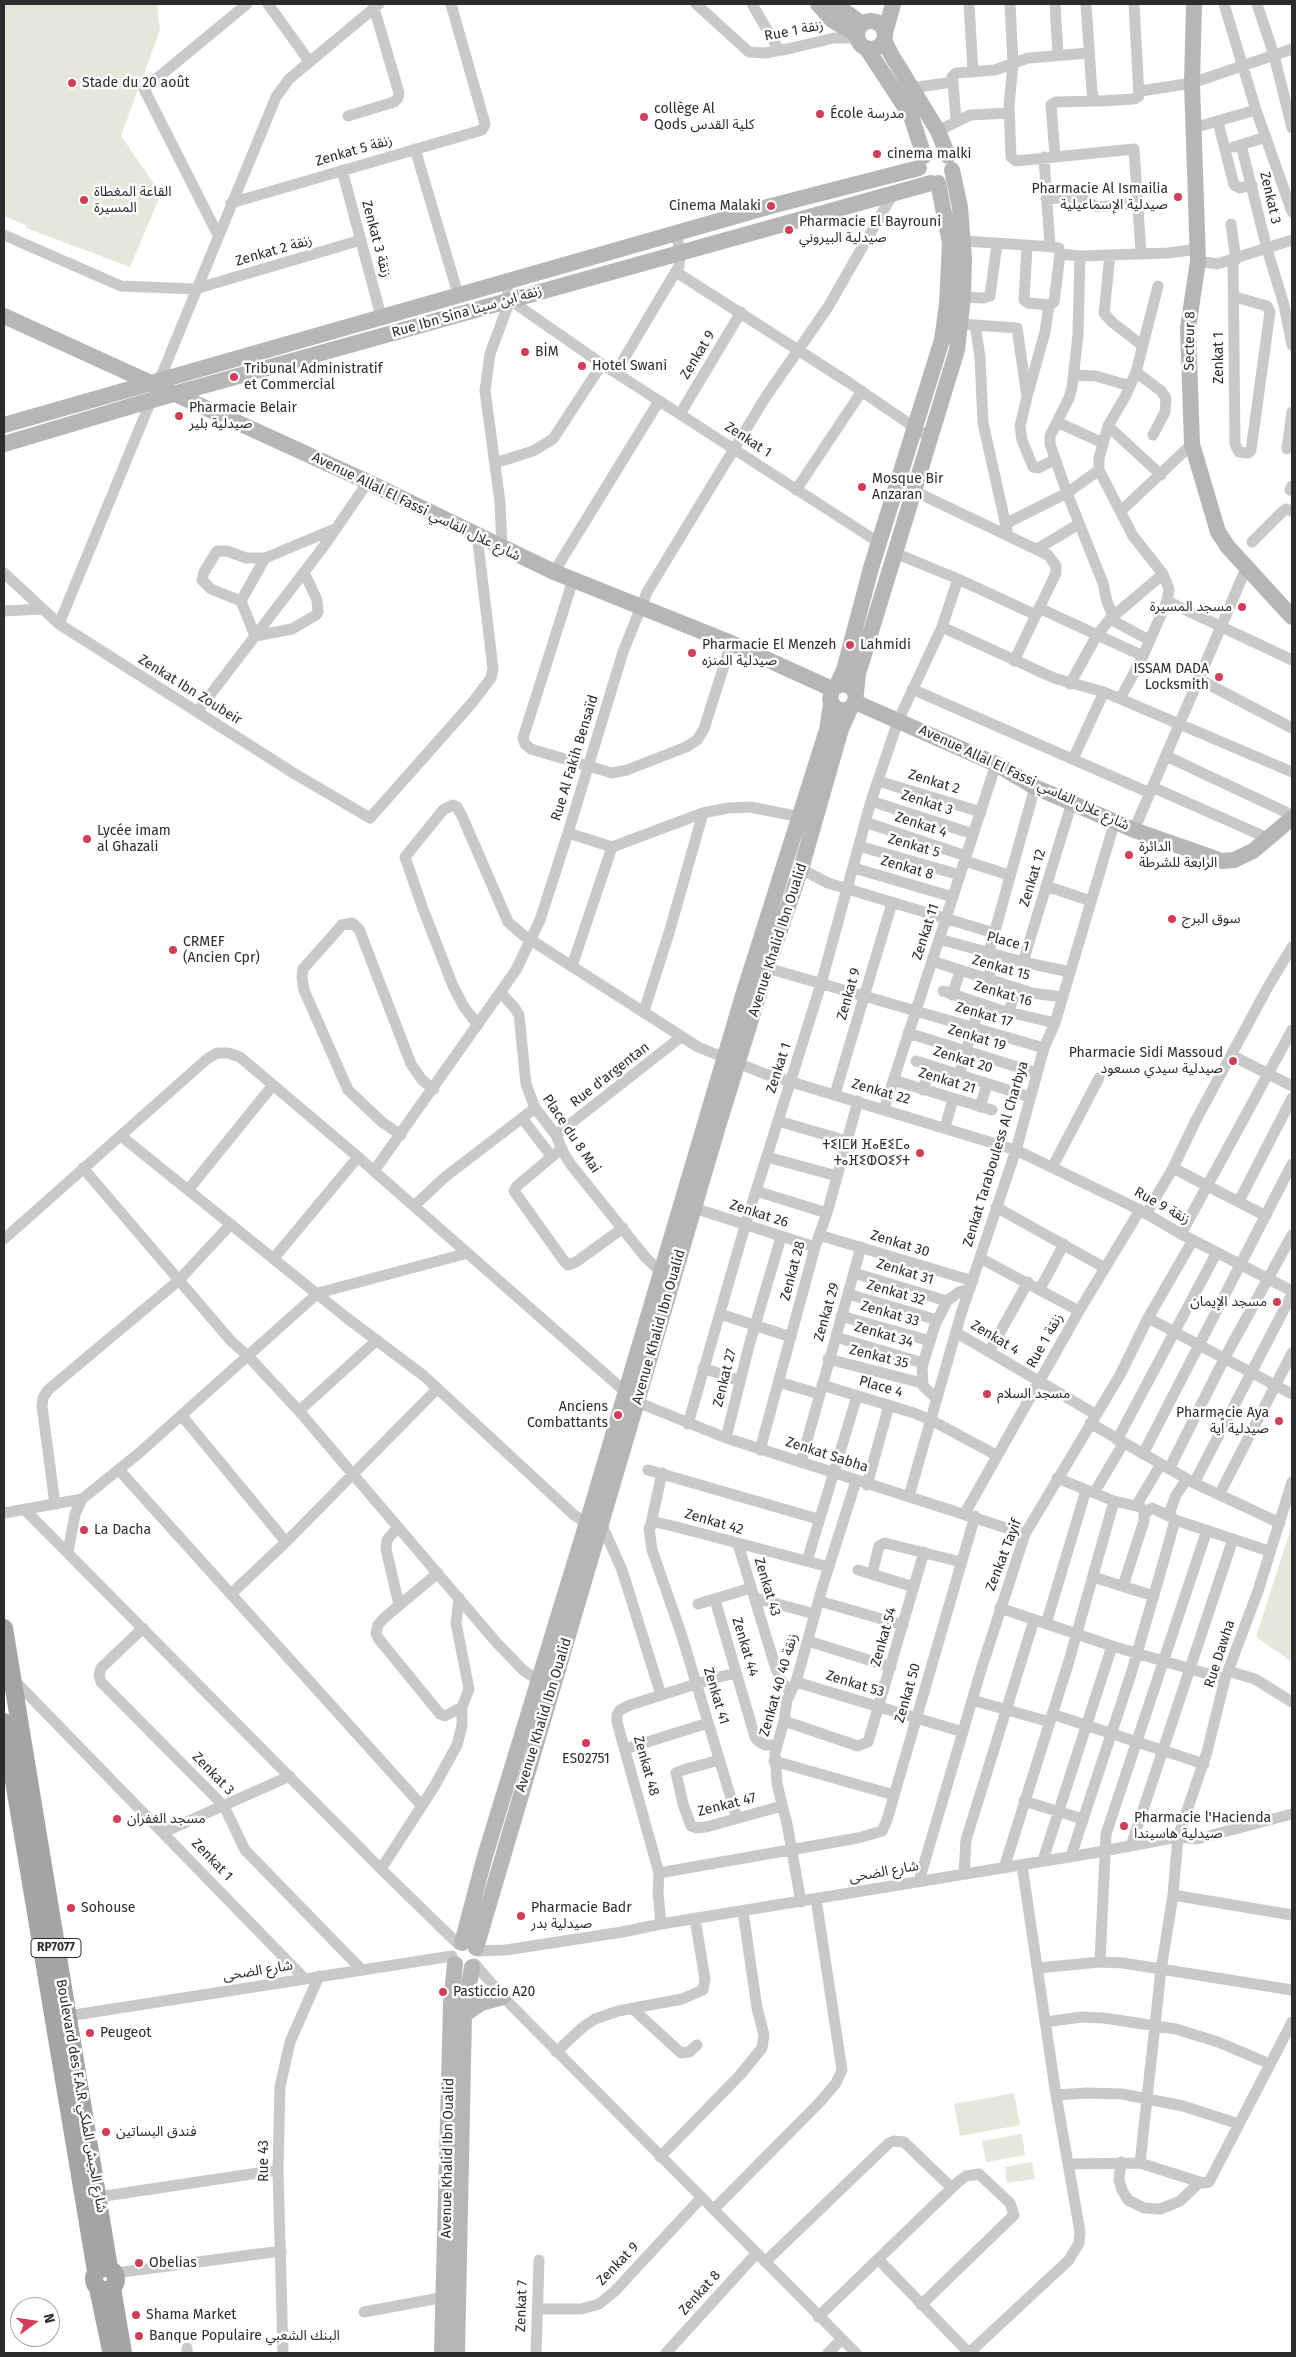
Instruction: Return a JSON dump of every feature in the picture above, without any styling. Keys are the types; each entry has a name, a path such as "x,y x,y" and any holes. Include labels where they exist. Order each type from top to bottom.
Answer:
{"main road":[{"path":"818,4 832,20 861,34 880,47 885,36 893,4"},
{"path":"835,4 861,34 910,116 922,162 923,177 934,183 947,179 950,163 943,152 933,151 922,162"},
{"path":"861,34 886,4"},
{"name":"Secteur 8","path":"1194,4 1192,83 1198,255 1188,328 1192,444 1218,532 1228,547 1292,617"},
{"path":"861,34 876,22 883,28 892,56 938,132"},
{"name":"Avenue Khalid Ibn Oualid","path":"632,1397 661,1272 731,1061 767,968 801,870 842,729 854,701 858,674 930,438 957,350 968,324 963,297 964,241 960,207 950,163 938,132"},
{"name":"Rue Ibn Sina زنقة ابن سينا","path":"4,424 153,387 381,316 922,162"},
{"name":"Rue Ibn Sina زنقة ابن سينا","path":"173,394 894,192 934,183"},
{"name":"Avenue Khalid Ibn Oualid","path":"442,2353 449,2306 466,1954 632,1397 694,1208 731,1061 800,817 827,730 833,693 844,670 878,542 942,340 947,304 950,243 934,183"},
{"name":"Avenue Allal El Fassi شارع علال الفاسي","path":"4,316 153,387 173,394 368,482 554,572 731,643 833,693"},
{"name":"Rue Ibn Sina زنقة ابن سينا","path":"4,444 153,387"},
{"path":"846,684 854,701 842,711 833,693 846,684"},
{"name":"Avenue Allal El Fassi شارع علال الفاسي","path":"854,701 996,764 1035,786 1134,830 1222,861 1234,860 1253,851 1270,839"},
{"path":"1270,839 1292,816"},
{"name":"Avenue Khalid Ibn Oualid","path":"457,2353 449,2306 446,2162 466,1954 485,1856 538,1681 595,1526"},
{"name":"Boulevard des F.A.R شارع الجيش الملكي","path":"4,1628 98,2197 111,2353"},
{"name":"Boulevard des F.A.R شارع الجيش الملكي","path":"4,1722 106,2278 123,2353"},
{"path":"464,2015 481,2003 502,1997"}],"street":[{"path":"218,235 144,89 247,4"},
{"name":"Zenkat 5 زنقة","path":"231,203 484,127 451,4"},
{"name":"Rue 1 زنقة","path":"696,4 749,52 764,53 861,34"},
{"path":"752,4 779,50"},
{"path":"968,4 973,72"},
{"path":"1010,4 1013,63 1009,113 1010,148 1013,159 1016,161 1134,149 1141,253"},
{"path":"1055,4 1058,54"},
{"path":"1086,4 1091,88 1095,101"},
{"path":"1050,247 1046,199 1050,157 1051,105 1056,102 1136,99 1140,90 1134,4"},
{"path":"1224,4 1256,110 1292,212"},
{"path":"1257,4 1274,55 1292,128"},
{"path":"270,5 309,62"},
{"path":"60,624 153,387 276,97 289,79 377,6 399,93 398,98 394,102 348,116"},
{"path":"1140,90 1192,83 1292,49"},
{"path":"956,120 952,77 956,73 995,70 1028,58 1058,54 1089,53"},
{"path":"912,88 953,82"},
{"path":"1193,128 1256,110"},
{"path":"938,132 956,120 970,115 1009,113"},
{"path":"1218,122 1234,185 1240,188 1252,185"},
{"path":"1225,149 1266,137"},
{"name":"Zenkat 3","path":"1241,145 1267,249 1288,306 1292,345"},
{"path":"415,149 458,294"},
{"name":"Zenkat 3 زنقة","path":"342,170 381,316"},
{"name":"Rue Al Fakih Bensaïd","path":"374,1171 501,993 532,940 568,834 623,652 640,607 668,556 760,406 828,307 894,192"},
{"path":"1046,199 1080,197 1097,207 1139,203"},
{"name":"Zenkat 1","path":"1230,224 1235,260 1235,297 1235,444 1236,450 1241,453 1251,450 1270,316 1268,306 1235,297"},
{"path":"616,372 679,266 680,252 676,233"},
{"name":"Zenkat 2 زنقة","path":"4,234 121,286 195,289 361,240"},
{"path":"1060,254 1080,256 1168,253 1198,255 1217,264 1235,260 1292,240"},
{"path":"964,241 1059,248 1060,254 1054,302 1049,305 1028,303 1024,300 1027,246"},
{"path":"963,297 983,298 990,296 997,244"},
{"path":"1110,254 1104,312 1112,322 1143,346"},
{"path":"1080,256 1078,335 1074,375 1069,398 1050,436 1054,460 1103,583 1112,618 1149,640"},
{"path":"676,272 916,426 930,438"},
{"path":"502,548 495,463 487,412 487,372 495,337 510,300 505,282"},
{"path":"1120,699 1143,656 1167,601 1169,592 1162,574 1133,536 1099,470 1108,426 1136,372 1158,286"},
{"name":"Zenkat 1","path":"510,300 602,364 878,542"},
{"path":"1049,305 1045,332 1020,426 1033,466 1038,468 1054,460"},
{"name":"Zenkat 9","path":"680,414 741,312"},
{"path":"1006,529 983,423 980,357 968,324 1017,328 1027,397"},
{"path":"495,463 532,451 553,440 602,364"},
{"path":"1136,372 1161,391 1166,398 1165,412 1153,435"},
{"path":"1074,375 1096,376 1130,386"},
{"path":"796,490 862,391"},
{"path":"554,572 659,401"},
{"path":"1287,449 1292,412"},
{"path":"1057,422 1103,443"},
{"path":"1108,426 1161,475"},
{"path":"1121,511 1192,444"},
{"path":"1006,529 1099,470"},
{"path":"197,712 337,528 368,482"},
{"path":"914,491 1006,529 1048,555 1056,566 1056,573 1014,661"},
{"path":"1252,542 1283,511 1286,509 1292,511"},
{"path":"1037,549 1079,524"},
{"path":"256,636 241,602 206,585 202,580 204,572 214,554 221,550 246,558 265,558 337,528"},
{"name":"Zenkat Ibn Zoubeir","path":"4,573 60,624 295,774 370,818 472,703 491,678 493,668 477,535"},
{"path":"895,553 1097,635 1143,656"},
{"path":"241,602 265,558"},
{"path":"1134,830 1200,680 1247,566"},
{"path":"256,636 292,629 316,615 317,600 304,572"},
{"path":"1070,684 1097,635 1112,618 1162,574"},
{"name":"Zenkat 1","path":"688,1424 745,1226 822,984 865,822 878,781 898,720 942,627 958,579"},
{"path":"573,580 523,738 525,744 531,749 608,772 621,772 677,751 698,740 709,714 731,643"},
{"path":"1167,601 1292,660"},
{"path":"4,611 42,609"},
{"path":"942,627 1014,661 1070,684 1104,692 1292,772"},
{"path":"1200,680 1290,727 1292,715"},
{"path":"912,689 1073,759 1270,839"},
{"path":"1073,759 1104,692"},
{"path":"1166,756 1292,816"},
{"name":"Zenkat 11","path":"884,1108 996,764"},
{"name":"Zenkat 2","path":"878,781 981,812"},
{"path":"988,980 994,933 1035,786"},
{"name":"Zenkat 3","path":"872,801 974,834"},
{"name":"Zenkat 12","path":"1023,962 1072,802"},
{"name":"Zenkat 22","path":"478,1025 464,1007 453,986 406,860 406,854 411,848 447,806 453,805 459,809 504,916 523,935 681,1037 704,1051 790,1082 884,1108 1016,1150"},
{"path":"568,834 612,847 703,814 728,808 750,807 800,817"},
{"path":"644,1012 703,814"},
{"name":"Zenkat Tarabouless Al Charbya","path":"908,1496 980,1258 1016,1150 1044,1048 1055,1023 1115,821"},
{"name":"Zenkat 4","path":"865,822 1009,875"},
{"name":"Zenkat 5","path":"859,846 960,875"},
{"path":"572,966 612,847"},
{"name":"Zenkat 8","path":"854,868 953,897"},
{"path":"801,870 828,883 994,933"},
{"path":"1046,886 1091,901"},
{"name":"Zenkat 9","path":"835,1094 892,902"},
{"path":"401,1135 382,1122 348,1090 304,990 303,970 342,925 352,922 359,929 411,1064 422,1080 434,1089"},
{"name":"Place 1","path":"939,939 1023,962 1070,972"},
{"name":"Rue 1 زنقة","path":"970,1515 996,1455 1105,1268 1173,1168 1269,985 1291,951"},
{"name":"Zenkat 15","path":"932,961 960,972 1016,988 1062,998"},
{"name":"Zenkat 17","path":"767,968 1044,1048"},
{"name":"Zenkat 16","path":"960,972 948,993 980,1004 1055,1023"},
{"path":"1009,1012 1016,988"},
{"name":"Place du 8 Mai","path":"501,993 520,1015 528,1092 535,1108 556,1135 561,1149 572,1166 646,1258 661,1272"},
{"path":"959,1075 980,1004"},
{"path":"1181,1234 1269,1074 1288,1048 1292,1030"},
{"name":"Zenkat 19","path":"908,1033 1037,1072"},
{"name":"Rue d'argentan","path":"556,1135 681,1037"},
{"name":"Zenkat Sabha","path":"122,1136 207,1060 218,1053 228,1053 240,1057 358,1157 632,1397 688,1424 760,1450 1025,1534"},
{"path":"1231,1055 1292,1086"},
{"name":"Zenkat 20","path":"916,1061 1030,1097"},
{"path":"923,1090 931,1066"},
{"path":"1053,1166 1100,1078"},
{"name":"Zenkat 21","path":"893,1080 953,1100 992,1110"},
{"path":"188,1190 273,1084"},
{"path":"980,1107 987,1084"},
{"path":"1239,1201 1292,1098"},
{"path":"945,1127 953,1100"},
{"name":"Zenkat 28","path":"760,1450 815,1247 838,1176 858,1101"},
{"path":"414,1206 445,1177 535,1108"},
{"path":"522,1118 552,1157"},
{"path":"778,1121 847,1141"},
{"path":"4,1239 83,1168 122,1136 438,1389 574,1515 595,1526 622,1570 661,1695 736,1673"},
{"path":"561,1149 517,1186 514,1191 564,1261 568,1264 576,1262 623,1228"},
{"name":"Rue 9 زنقة","path":"1016,1150 1053,1166 1143,1212 1181,1234 1270,1279 1292,1293"},
{"path":"767,1156 838,1176"},
{"path":"274,1258 358,1157"},
{"path":"1143,1454 1292,1164"},
{"path":"83,1168 178,1281 231,1341 248,1356 299,1411 352,1475 515,1662 538,1681"},
{"path":"1173,1168 1266,1216"},
{"path":"756,1190 827,1213"},
{"path":"996,1207 1105,1268"},
{"name":"Zenkat 26","path":"694,1208 815,1247"},
{"path":"55,1504 42,1406 43,1398 48,1390 178,1281 231,1224"},
{"name":"Zenkat 30","path":"819,1235 972,1285"},
{"path":"1123,1586 1140,1509 1270,1279 1292,1235"},
{"name":"Zenkat 27","path":"726,1438 755,1325 781,1237"},
{"name":"Zenkat Tayif","path":"919,1881 1000,1608 1025,1534 1120,1374 1148,1318 1193,1240"},
{"path":"1040,1288 1064,1244"},
{"name":"Zenkat 29","path":"801,1462 828,1359 861,1248"},
{"path":"1046,1624 1090,1492 1120,1442 1217,1252"},
{"path":"68,1552 75,1514 82,1499 182,1416 318,1294 468,1253"},
{"path":"980,1258 1040,1288 1079,1311"},
{"name":"Zenkat 31","path":"854,1273 947,1301"},
{"path":"989,1352 1028,1282"},
{"path":"937,1399 926,1390 922,1382 923,1362 937,1320 947,1301 972,1285"},
{"path":"1072,1856 1154,1596 1176,1495 1191,1481 1292,1293"},
{"name":"Zenkat 32","path":"848,1294 937,1320"},
{"path":"720,1314 791,1337"},
{"name":"Zenkat 33","path":"841,1316 930,1341"},
{"path":"1148,1318 1292,1394"},
{"name":"Zenkat 4","path":"957,1333 1039,1382 1093,1419 1120,1442 1191,1481 1280,1523"},
{"name":"Zenkat 34","path":"836,1337 923,1362"},
{"path":"299,1411 377,1340"},
{"path":"1219,1495 1292,1353"},
{"name":"Zenkat 35","path":"828,1359 922,1382"},
{"path":"704,1368 740,1380"},
{"name":"Place 4","path":"779,1382 857,1396 889,1405 931,1420 996,1455"},
{"path":"232,1593 286,1542 438,1389"},
{"path":"807,1561 818,1519 857,1396"},
{"name":"Zenkat 40 زنقة 40","path":"800,1902 774,1761 777,1744 829,1568 889,1405"},
{"path":"182,1416 286,1542"},
{"path":"119,1470 232,1593 422,1806"},
{"path":"648,1470 818,1519"},
{"path":"651,1524 662,1474"},
{"path":"1057,1478 1114,1501 1140,1509 1152,1508 1172,1518 1269,1551"},
{"name":"Rue Dawha","path":"1140,2163 1149,2099 1162,1970 1174,1895 1178,1837 1204,1764 1226,1675 1258,1590 1292,1482"},
{"path":"4,1513 82,1499"},
{"path":"1004,1868 1051,1718 1114,1501"},
{"path":"24,1510 68,1552 466,1954 502,1997 818,2317 856,2353"},
{"name":"Zenkat 50","path":"791,1850 869,1836 882,1831 887,1820 917,1718 961,1562 970,1515"},
{"name":"Zenkat 42","path":"651,1524 656,1522 673,1526 829,1568"},
{"name":"Zenkat 41","path":"651,1524 649,1534 737,1818"},
{"path":"398,1527 387,1540 386,1549 400,1605"},
{"path":"1100,1962 1106,1834 1206,1530"},
{"path":"1131,1846 1233,1539"},
{"path":"872,1574 882,1544 889,1543 961,1562"},
{"name":"Zenkat 43","path":"738,1544 779,1676 793,1687"},
{"name":"Zenkat 54","path":"784,1721 845,1742 862,1746 868,1742 924,1552"},
{"path":"858,1570 914,1586"},
{"path":"438,1572 378,1625 376,1633 378,1638 440,1714 445,1716 462,1707"},
{"path":"1093,1577 1154,1596"},
{"path":"698,1604 753,1593 816,1614"},
{"path":"381,1869 422,1806 456,1745 462,1726 462,1707 470,1689 456,1623 459,1598"},
{"name":"Zenkat 44","path":"714,1600 758,1741 765,1745 777,1744"},
{"path":"820,1601 903,1625"},
{"path":"1000,1608 1189,1670 1256,1679 1292,1702"},
{"path":"964,1874 966,1840 1008,1710 1034,1620"},
{"name":"Zenkat 3","path":"143,1628 102,1668 99,1678 224,1806 245,1850 362,1970"},
{"path":"808,1641 891,1667"},
{"path":"1043,1860 1112,1646"},
{"name":"Zenkat 1","path":"13,1678 305,1979"},
{"name":"Zenkat 53","path":"793,1687 879,1707 963,1732"},
{"name":"Zenkat 48","path":"661,1695 630,1705 618,1712 617,1722 659,1873 658,1892 661,1924"},
{"path":"972,1700 1008,1710 1086,1725 1204,1764"},
{"path":"625,1749 708,1723"},
{"name":"Zenkat 47","path":"720,1760 676,1773 688,1822 691,1826 697,1828 782,1806"},
{"path":"774,1761 894,1795"},
{"path":"164,1832 290,1776"},
{"path":"1024,1801 1083,1819"},
{"name":"شارع الضحى","path":"68,2016 319,1976 622,1932 1178,1837 1197,1839 1292,1814"},
{"path":"659,1873 791,1850"},
{"path":"878,2259 969,2353 1069,2260 1079,2243 1080,2232 1056,2095 1022,1865"},
{"path":"1174,1895 1292,1914"},
{"path":"714,2210 820,2102 836,2083 842,2070 816,1899"},
{"path":"660,2157 740,2075 762,2048 764,2034 757,2008 743,1912"},
{"path":"556,2052 589,2022 618,2011 682,1999 703,1990 705,1979 695,1919"},
{"path":"1038,1968 1100,1962 1145,1965 1162,1970 1292,1990"},
{"name":"Rue 43","path":"283,2353 278,2170 282,2073 290,2042 319,1976"},
{"path":"633,2009 681,2053 690,2052 697,2045"},
{"path":"1045,2022 1082,2017 1155,2026 1195,2034 1270,2064"},
{"path":"1068,2164 1140,2163 1207,2184 1211,2180 1292,2022"},
{"path":"1056,2095 1107,2093 1149,2099 1183,2106 1239,2124"},
{"path":"765,2262 889,2143 894,2141 904,2142 952,2188"},
{"path":"1120,2162 1119,2180 1122,2190 1128,2200 1144,2208 1160,2209 1180,2201 1200,2182"},
{"path":"98,2197 278,2170"},
{"path":"818,2317 952,2188 966,2176 979,2174 1010,2203 1014,2215 922,2305"},
{"name":"Zenkat 9","path":"537,2308 581,2309 598,2304 615,2291 701,2198"},
{"path":"106,2278 280,2251"},
{"name":"Zenkat 8","path":"666,2353 756,2254"},
{"name":"Zenkat 7","path":"536,2353 539,2260"},
{"path":"364,2312 449,2306"},
{"path":"828,2353 841,2340"}],"shaded area":[{"name":"Stade du 20 août","path":"4,4 157,4 160,30 121,136 161,194 130,267 26,228 26,225 4,216"},
{"path":"1292,1525 1292,1662 1256,1637"},
{"path":"1014,2093 1020,2125 960,2136 954,2104"},
{"path":"1022,2134 1025,2155 986,2162 982,2141"},
{"path":"1032,2162 1035,2179 1007,2183 1005,2167"}],"place":[{"name":"Stade du 20 août","path":"72,83"},
{"name":"École مدرسة","path":"820,114"},
{"name":"collège Al Qods كلية القدس","path":"644,117"},
{"name":"cinema malki","path":"877,154"},
{"name":"Pharmacie Al Ismailia صيدلية الإسماعيلية","path":"1178,197"},
{"name":"القاعة المغطاة المسيرة","path":"84,200"},
{"name":"Cinema Malaki","path":"771,206"},
{"name":"Pharmacie El Bayrouni صيدلية البيروني","path":"789,230"},
{"name":"BİM","path":"525,352"},
{"name":"Hotel Swani","path":"582,366"},
{"name":"Tribunal Administratif et Commercial","path":"234,377"},
{"name":"Pharmacie Belair صيدلية بلير","path":"179,416"},
{"name":"Mosque Bir Anzaran","path":"862,487"},
{"name":"مسجد المسيرة","path":"1242,607"},
{"name":"Lahmidi","path":"850,645"},
{"name":"Pharmacie El Menzeh صيدلية المنزه","path":"692,653"},
{"name":"ISSAM DADA Locksmith","path":"1219,677"},
{"name":"Lycée imam al Ghazali","path":"87,839"},
{"name":"الدائرة الرابعة للشرطة","path":"1129,855"},
{"name":"سوق البرج","path":"1172,919"},
{"name":"CRMEF (Ancien Cpr)","path":"173,950"},
{"name":"Pharmacie Sidi Massoud صيدلية سيدي مسعود","path":"1233,1061"},
{"name":"ⵜⵉⵏⵎⵍ ⴼⴰⵟⵉⵎⴰ ⵜⴰⴼⵉⵀⵔⵉⵢⵜ","path":"920,1153"},
{"name":"مسجد الإيمان","path":"1277,1302"},
{"name":"مسجد السلام","path":"987,1394"},
{"name":"Anciens Combattants","path":"618,1415"},
{"name":"Pharmacie Aya صيدلية اًية","path":"1279,1421"},
{"name":"La Dacha","path":"84,1530"},
{"name":"ES02751","path":"586,1743"},
{"name":"مسجد الغفران","path":"117,1819"},
{"name":"Pharmacie l'Hacienda صيدلية هاسيندا","path":"1124,1826"},
{"name":"Sohouse","path":"71,1908"},
{"name":"Pharmacie Badr صيدلية بدر","path":"521,1916"},
{"name":"Pasticcio A20","path":"443,1992"},
{"name":"Peugeot","path":"90,2033"},
{"name":"فندق البساتين","path":"106,2132"},
{"name":"Obelias","path":"139,2263"},
{"name":"Shama Market","path":"136,2315"},
{"name":"Banque Populaire البنك الشعبي","path":"139,2336"}]}
